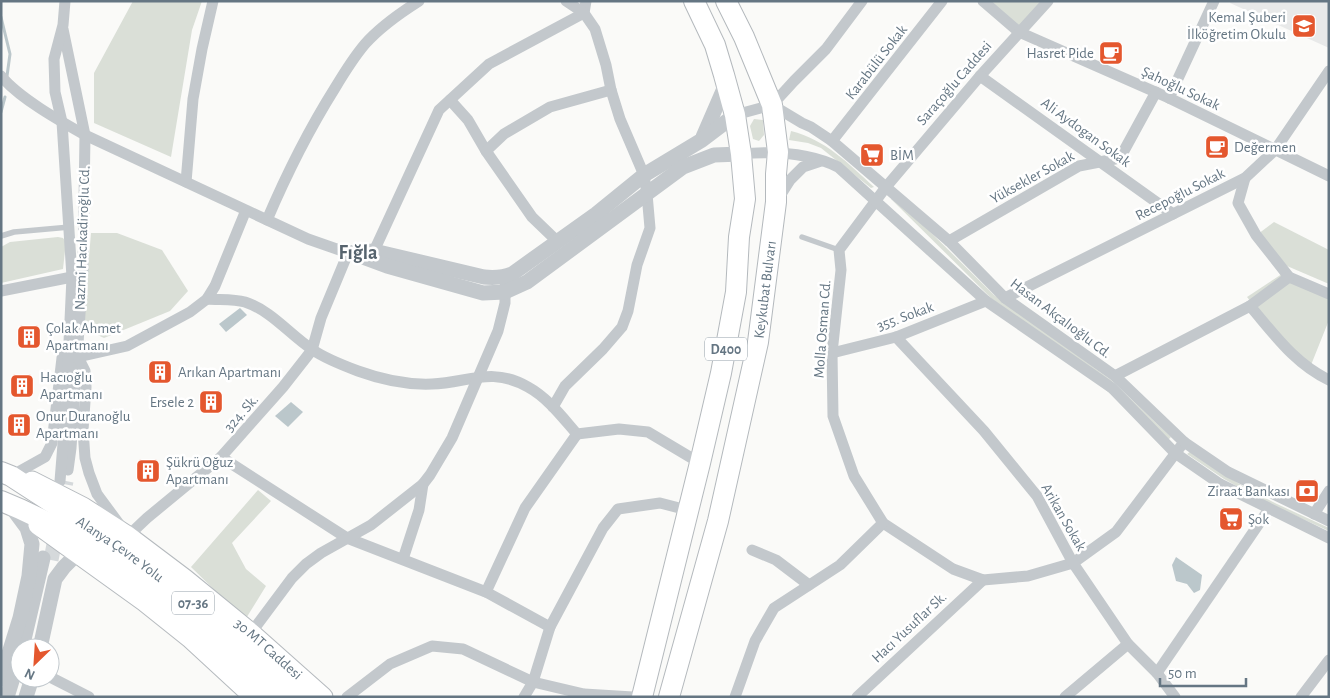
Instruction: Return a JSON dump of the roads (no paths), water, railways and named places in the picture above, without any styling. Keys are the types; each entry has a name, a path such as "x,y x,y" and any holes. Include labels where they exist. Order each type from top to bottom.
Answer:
{"highway":[{"name":"Keykubat Bulvarı","path":"642,697 721,373 736,292 739,237 745,199 735,115 715,45 694,1"},
{"name":"Keykubat Bulvarı","path":"669,697 718,521 756,351 776,202 778,152 772,105 744,37 726,1"},
{"name":"Alanya Çevre Yolu","path":"6,474 76,537 132,576 205,632 276,697"},
{"name":"Alanya Çevre Yolu","path":"5,502 76,537 123,549 180,592 300,697"}],"main road":[{"name":"30 MT Caddesi","path":"6,474 29,479 83,507 128,536 185,578 323,697"},
{"path":"76,537 145,602 190,638 254,697"}],"street":[{"name":"Nazmi Hacıkadiroğlu Cd.","path":"62,25 85,135 83,269 78,356 71,448 63,481 71,336 72,277 62,122 55,92 54,59 62,25 65,1"},
{"path":"186,182 193,99 213,1"},
{"path":"267,220 290,166 316,118 344,73 366,44 401,12 419,1"},
{"path":"553,406 565,386 622,327 628,311 637,265 650,228 644,175 620,119 595,29 585,7 566,1"},
{"path":"251,633 292,578 306,564 371,525 423,484 452,438 498,331 505,303 505,284 512,274 558,242 644,175 702,140 735,115 772,105 826,49 862,1"},
{"name":"Karabülü Sokak","path":"832,141 942,1"},
{"name":"Şahoğlu Sokak","path":"983,1 1019,32 1169,98 1329,176"},
{"name":"Saraçoğlu Caddesi","path":"886,187 980,76 1048,1"},
{"path":"1169,98 1214,1"},
{"path":"374,251 439,110 490,64 585,7"},
{"path":"1,76 9,86 62,122 85,135 267,220 308,238 387,266 483,293 505,284 527,282 684,167 714,155 741,154"},
{"name":"Ali Aydogan Sokak","path":"980,76 1173,214"},
{"name":"Recepoğlu Sokak","path":"1006,298 1245,178 1276,150 1327,77"},
{"path":"702,140 726,84"},
{"path":"486,151 504,134 550,107 611,90"},
{"name":"Yüksekler Sokak","path":"949,240 1079,166 1120,158 1156,92"},
{"path":"450,100 468,120 486,151 532,217 558,242"},
{"name":"Hasan Akçalıoğlu Cd.","path":"772,105 832,141 949,240 1006,298 1114,376 1184,442 1228,472 1329,521"},
{"name":"Hasan Akçalıoğlu Cd.","path":"741,154 778,152 824,160 838,167 986,301 1112,388 1175,453 1220,484 1329,538"},
{"path":"776,202 790,180 803,167 824,160"},
{"path":"1245,178 1238,203 1256,235 1289,276 1329,294"},
{"path":"839,250 886,187"},
{"path":"128,536 97,494 89,473 85,458 83,430 86,371 78,356 127,346 190,312 207,299 215,286 246,210"},
{"name":"Molla Osman Cd.","path":"839,250 841,270 832,352 833,416 854,476 883,523 952,569 982,580 1028,576 1073,563 1116,532 1184,442"},
{"path":"348,252 374,251 484,277 505,284"},
{"name":"324. Sk.","path":"128,536 147,518 221,458 283,387 312,350 321,318 348,252"},
{"path":"1114,376 1250,306 1289,276"},
{"path":"1,291 72,277"},
{"path":"207,299 244,302 271,317 312,350 359,371 402,381 432,384 478,377 504,378 517,382 529,387 553,406 577,434"},
{"name":"355. Sokak","path":"832,352 896,337 986,301"},
{"path":"1250,306 1296,358 1315,373 1329,380"},
{"name":"Nazmi Hacıkadiroğlu Cd.","path":"6,474 45,457 52,443 62,358 71,336"},
{"name":"Arikan Sokak","path":"896,337 984,430 1037,496 1073,563 1128,644 1156,673 1175,697"},
{"path":"486,592 525,508 577,434 619,429 648,432 700,463"},
{"path":"221,458 347,538 486,592 550,627"},
{"path":"402,559 419,510 423,484"},
{"path":"1314,514 1329,491"},
{"path":"1,679 20,618 29,576 32,544 27,528 5,502"},
{"path":"524,697 533,682 550,627 603,528 618,509 660,503 687,510"},
{"path":"1156,673 1269,509"},
{"path":"735,697 755,641 774,608 840,565 883,523"},
{"path":"42,638 55,579 64,567 76,537"},
{"path":"752,550 776,560 809,585"},
{"path":"25,638 47,559 32,638"},
{"name":"Hacı Yusuflar Sk.","path":"857,697 982,580"},
{"path":"1065,697 1128,644"},
{"path":"347,697 390,664 432,646 463,649 533,682 584,694 633,697"},
{"path":"1301,697 1329,660"},
{"path":"60,682 89,697"}],"lane":[{"path":"1,236 14,232 70,227"},
{"path":"802,237 839,250"}],"waterway":[{"path":"1,17 10,54 7,76"},
{"path":"1,112 5,97"}],"tunnel":[{"path":"61,507 66,481"},
{"path":"51,560 57,529"}],"place":[{"name":"Kemal Şuberi İlköğretim Okulu","path":"1304,26"},
{"name":"Hasret Pide","path":"1111,53"},
{"name":"Değermen","path":"1217,147"},
{"name":"BİM","path":"872,155"},
{"name":"Çolak Ahmet Apartmanı","path":"29,337"},
{"name":"Arıkan Apartmanı","path":"160,372"},
{"name":"Hacıoğlu Apartmanı","path":"22,386"},
{"name":"Ersele 2","path":"211,402"},
{"name":"Onur Duranoğlu Apartmanı","path":"19,425"},
{"name":"Şükrü Oğuz Apartmanı","path":"148,471"},
{"name":"Ziraat Bankası","path":"1307,491"},
{"name":"Şok","path":"1231,519"}],"district":[{"name":"Fığla","path":"358,252"}]}
